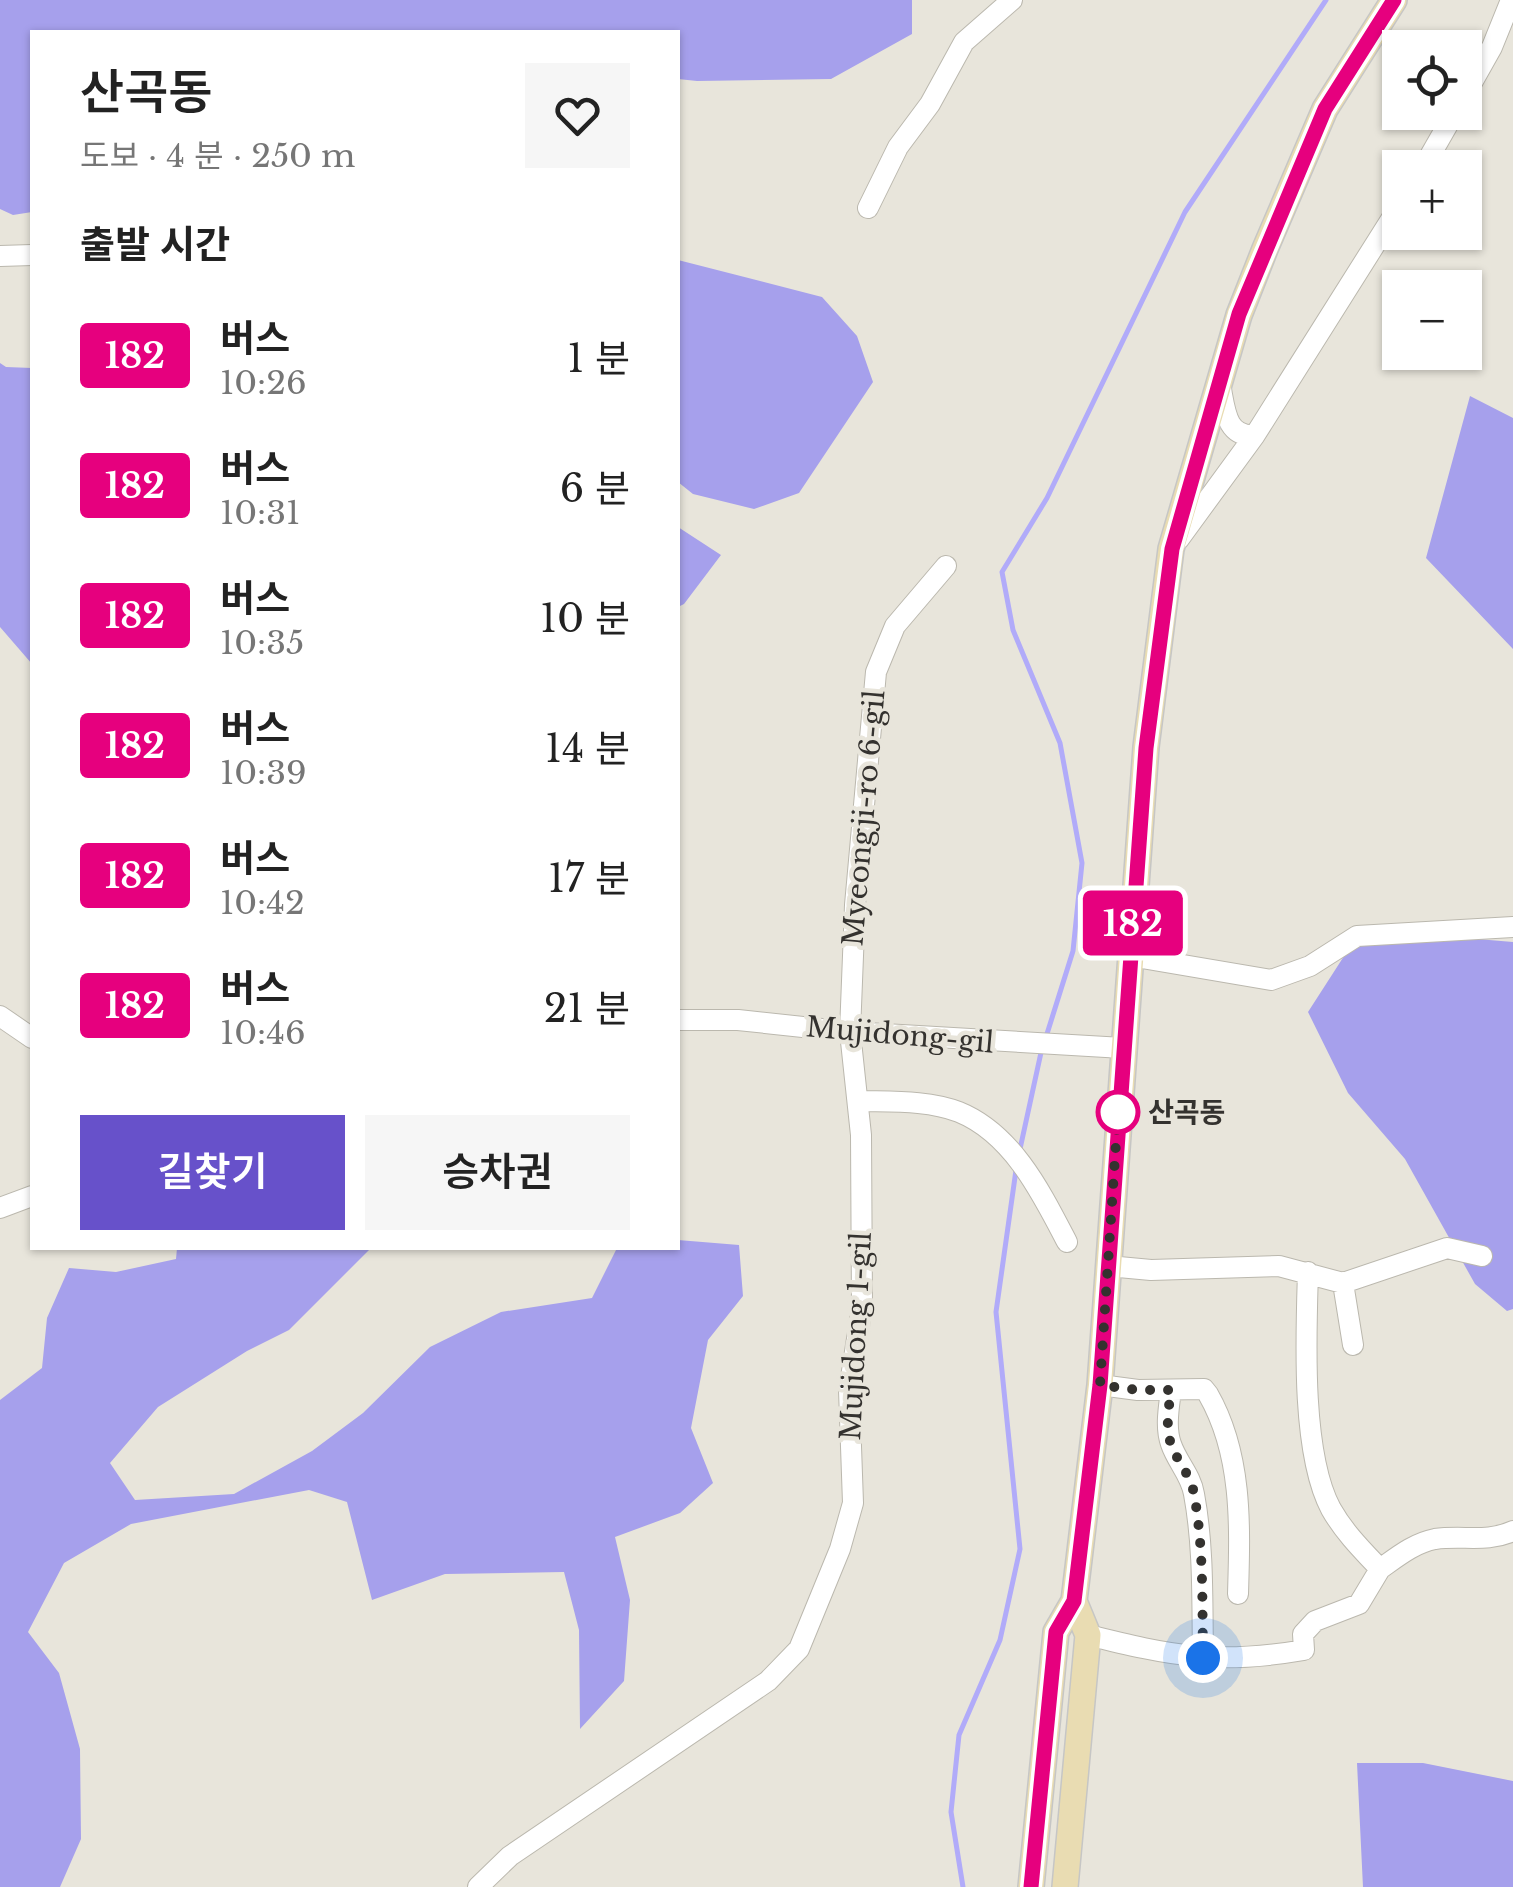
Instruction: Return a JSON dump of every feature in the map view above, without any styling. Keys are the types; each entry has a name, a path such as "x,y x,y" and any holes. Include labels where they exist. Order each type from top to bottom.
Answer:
{"main road":[{"path":"1031,1887 1056,1632 1074,1601 1100,1385 1146,748 1172,549 1239,314 1325,109 1394,0"},
{"path":"1065,1887 1088,1635 1074,1601"}],"street":[{"path":"868,208 898,147 930,104 964,42 1012,0"},
{"path":"1482,64 1511,0"},
{"path":"1172,549 1255,435 1382,234"},
{"path":"0,256 30,254"},
{"path":"1220,384 1234,432 1255,435"},
{"name":"Myeongji-ro 6-gil","path":"850,1032 855,905 876,672 895,626 946,566"},
{"path":"1130,956 1271,980 1310,966 1357,936 1513,927"},
{"path":"0,1016 30,1037"},
{"name":"Mujidong-gil","path":"680,1020 738,1020 850,1032 1122,1048"},
{"name":"Mujidong 1-gil","path":"478,1887 510,1856 768,1681 799,1649 840,1550 853,1503 849,1390 862,1307 858,1101 850,1032"},
{"path":"858,1101 918,1103 957,1111 978,1122 1027,1168 1067,1242"},
{"path":"0,1208 30,1197"},
{"path":"1108,1266 1150,1270 1279,1266 1344,1283 1447,1248 1482,1256"},
{"path":"1308,1272 1309,1385 1319,1478 1329,1506 1344,1530 1380,1569"},
{"path":"1344,1283 1353,1345"},
{"path":"1100,1385 1138,1390 1204,1389 1218,1410 1238,1498 1238,1594"},
{"path":"1171,1390 1171,1444 1190,1478 1194,1496 1204,1583 1203,1658"},
{"path":"1088,1635 1156,1652 1203,1658 1254,1658 1304,1650 1303,1634 1316,1620 1358,1604 1380,1569 1406,1550 1432,1540 1496,1539 1513,1531"}],"shaded area":[{"path":"0,0 912,0 912,34 831,79 680,79 680,30 30,30 30,212 13,215 0,209"},
{"path":"680,261 822,297 857,336 873,382 799,493 754,509 693,494 680,484"},
{"path":"0,363 30,368 30,662 0,627"},
{"path":"1470,396 1513,418 1513,649 1426,558"},
{"path":"680,528 721,555 680,606"},
{"path":"1357,936 1441,936 1513,942 1513,1309 1507,1311 1475,1284 1405,1159 1348,1093 1308,1012"},
{"path":"680,1240 739,1245 743,1296 708,1340 691,1428 713,1483 680,1513 615,1537 630,1600 624,1681 580,1729 579,1630 564,1572 445,1574 372,1600 347,1502 309,1490 131,1524 64,1563 28,1632 59,1673 80,1749 81,1839 60,1887 0,1887 0,1400 42,1368 47,1318 69,1268 116,1272 176,1259 177,1250 369,1250 289,1330 247,1351 158,1407 110,1463 135,1500 234,1494 312,1451 363,1413 430,1347 501,1312 592,1298 616,1250 680,1250"},
{"path":"1357,1763 1423,1763 1513,1781 1513,1887 1363,1887"}],"waterway":[{"path":"1046,1037 1073,951 1082,863 1060,743 1013,630 1002,572 1047,498 1185,212 1326,0"},
{"path":"1020,1149 1042,1048"},
{"path":"963,1887 951,1812 959,1735 1000,1640 1020,1549 996,1312 1016,1170"}],"bus line":[{"name":"182","path":"1031,1887 1056,1632 1074,1601 1100,1385 1146,748 1172,549 1239,314 1265,249 1325,109 1394,0"}],"place":[{"name":"산곡동","path":"1118,1112"}],"route":[{"path":"1118,1112 1100,1385 1171,1390 1171,1444 1190,1478 1194,1496 1204,1583 1203,1658"}]}
